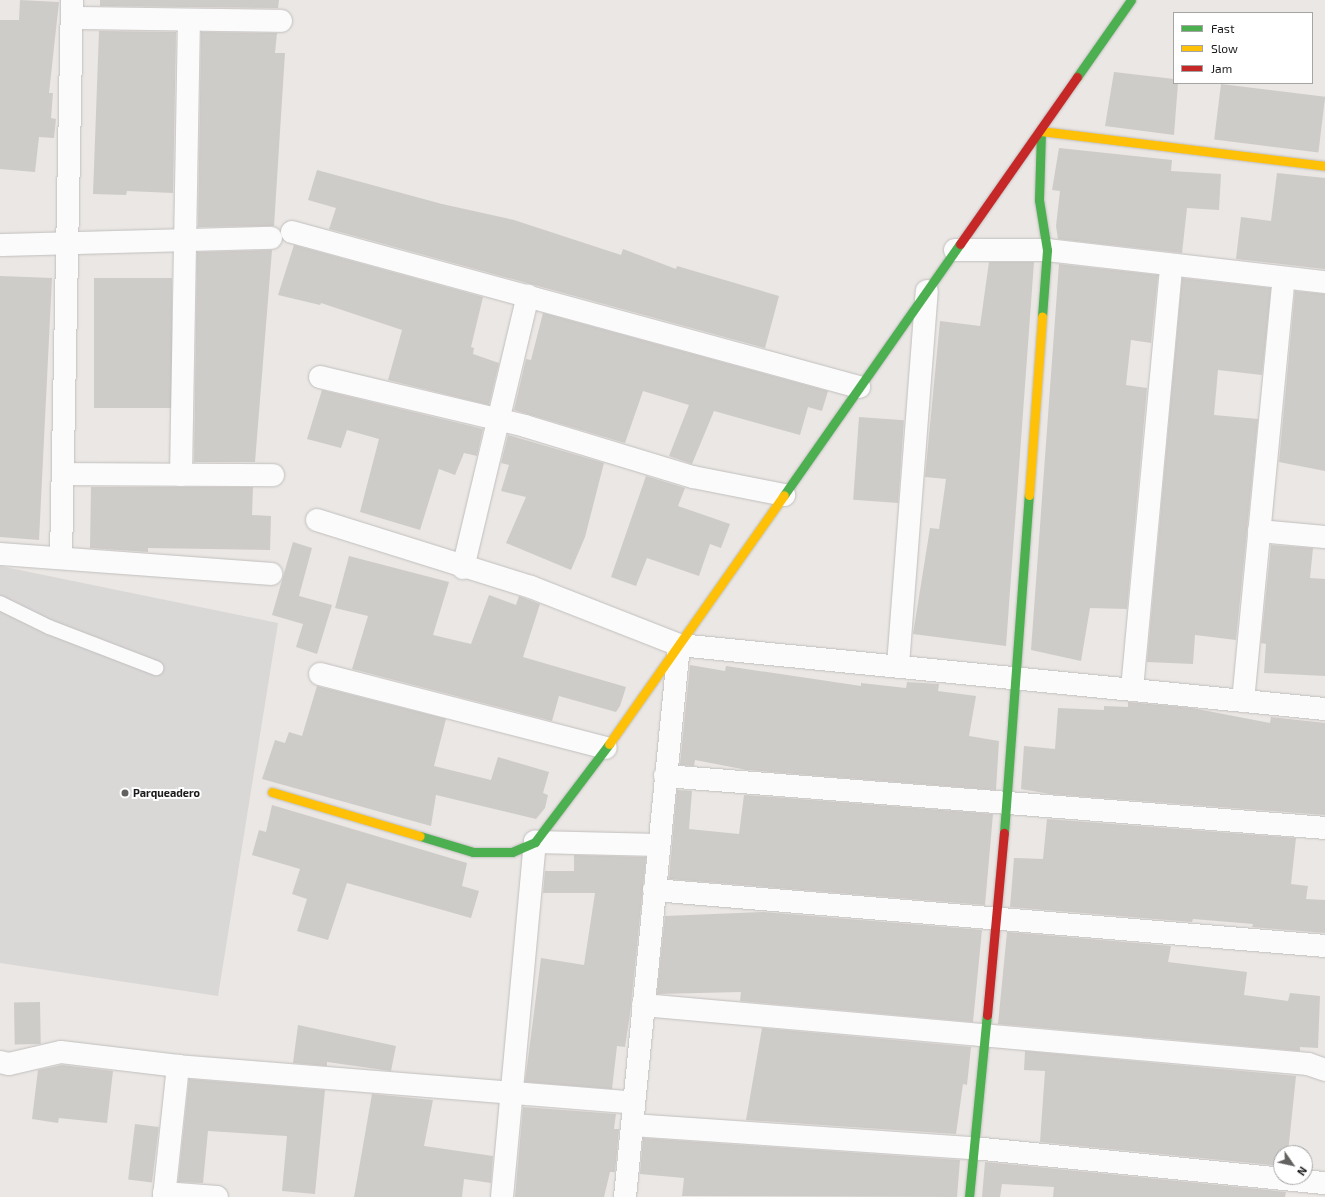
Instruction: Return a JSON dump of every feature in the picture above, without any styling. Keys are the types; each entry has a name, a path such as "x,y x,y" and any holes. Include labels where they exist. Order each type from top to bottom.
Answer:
{"street":[{"path":"502,1197 513,1094 535,842 606,748 1131,0"},
{"path":"61,558 72,9 189,20 281,21"},
{"path":"181,475 187,240 189,20"},
{"path":"1039,131 1325,166"},
{"path":"969,1197 984,1037 997,921 1007,804 1047,250 1039,200 1039,131"},
{"path":"292,232 859,388"},
{"path":"0,245 272,238"},
{"path":"955,250 1047,250 1284,279 1325,282"},
{"path":"1132,689 1172,266"},
{"path":"1243,701 1284,279"},
{"path":"898,665 927,291"},
{"path":"463,568 500,420 528,296"},
{"path":"320,377 500,420 693,477 784,495"},
{"path":"63,474 274,475"},
{"path":"317,520 463,568 531,587 678,645 898,665 1325,709"},
{"path":"1259,531 1325,537"},
{"path":"0,554 271,574"},
{"path":"625,1197 678,645"},
{"path":"320,674 606,748"},
{"path":"665,776 1325,828"},
{"path":"272,792 473,852 512,852 535,842 659,845"},
{"path":"654,890 997,921 1325,946"},
{"path":"643,1005 984,1037 1308,1064 1325,1070"},
{"path":"0,1062 9,1064 61,1052 178,1066 634,1103"},
{"path":"178,1066 164,1195 216,1197"},
{"path":"632,1124 973,1148 1325,1183"}],"lane":[{"path":"0,603 49,627 156,668"}],"shaded area":[{"name":"Parqueadero","path":"0,566 278,623 218,996 0,963"}],"building":[{"path":"20,0 59,2 49,93 53,93 51,118 56,119 54,138 39,137 35,172 0,169 0,20 19,20"},
{"path":"100,0 279,0 278,8 100,6"},
{"path":"99,31 176,32 173,193 127,191 126,195 93,194"},
{"path":"201,32 277,33 275,53 285,53 274,226 198,227"},
{"path":"1114,72 1173,79 1173,84 1178,84 1174,135 1105,126"},
{"path":"1221,84 1325,97 1318,152 1214,140"},
{"path":"1059,148 1172,160 1171,171 1221,174 1219,210 1187,208 1182,253 1058,239 1056,226 1060,191 1052,190"},
{"path":"317,170 442,204 514,220 621,255 623,249 676,269 677,266 779,296 765,348 329,229 336,208 308,200"},
{"path":"1277,173 1325,178 1325,269 1236,259 1241,217 1271,221"},
{"path":"294,245 483,297 471,347 474,348 473,354 499,363 489,405 388,380 402,330 321,303 320,305 278,295"},
{"path":"272,250 255,462 194,462 197,252"},
{"path":"989,262 1034,262 1006,646 913,634 930,528 939,529 946,479 925,477 940,321 980,326"},
{"path":"1059,264 1158,275 1151,343 1131,340 1126,385 1147,388 1127,609 1090,608 1081,661 1031,650"},
{"path":"0,276 52,278 39,540 0,537"},
{"path":"94,278 172,278 172,408 94,408"},
{"path":"1182,278 1271,288 1262,375 1218,370 1214,415 1258,419 1236,640 1195,635 1193,664 1147,662"},
{"path":"1295,291 1325,294 1325,471 1279,462"},
{"path":"543,313 828,391 822,411 808,407 800,435 714,411 692,464 669,456 689,405 643,391 625,443 514,410 526,359 531,360"},
{"path":"322,390 483,429 477,456 464,453 455,475 439,469 420,530 360,512 379,439 347,430 341,448 307,439"},
{"path":"859,417 904,420 898,503 853,500"},
{"path":"508,435 604,463 585,537 571,570 506,543 526,497 501,491 509,465 501,463"},
{"path":"646,476 685,488 678,506 730,524 721,548 710,544 699,576 647,558 636,586 611,577"},
{"path":"91,487 253,487 252,515 271,516 270,550 148,548 148,552 90,548"},
{"path":"293,542 312,548 299,596 332,605 317,654 296,647 303,624 272,615"},
{"path":"1271,545 1313,548 1310,578 1325,579 1325,676 1264,673 1266,644 1261,643"},
{"path":"349,556 449,582 433,635 471,644 489,595 516,605 519,596 540,604 523,657 626,687 620,706 616,712 559,696 552,721 352,669 368,616 335,608"},
{"path":"690,665 725,671 726,666 861,686 861,683 906,688 907,682 939,684 938,691 976,696 969,736 999,741 996,790 747,770 695,760 694,766 680,765"},
{"path":"317,686 446,719 434,766 491,780 498,757 549,772 543,793 548,795 545,808 536,819 436,795 431,826 262,779 275,740 285,743 289,732 302,736"},
{"path":"1128,702 1192,708 1270,723 1271,717 1325,723 1325,815 1050,794 1021,789 1024,746 1055,749 1058,708 1104,710 1104,706 1128,707"},
{"path":"677,790 692,791 689,829 739,834 744,795 993,814 985,905 669,879"},
{"path":"272,805 467,863 462,886 479,891 471,918 347,883 328,940 297,931 307,899 292,894 300,869 252,855 259,830 266,832"},
{"path":"1047,819 1296,838 1291,884 1308,886 1306,899 1325,900 1325,933 1252,927 1253,924 1193,919 1192,922 1010,907 1014,858 1043,859"},
{"path":"574,855 646,857 630,1014 625,1047 617,1046 612,1089 525,1082 541,958 584,965 595,893 543,893 545,871 574,871"},
{"path":"763,912 982,930 973,1022 740,1001 741,992 657,994 665,916"},
{"path":"1007,932 1171,946 1168,962 1247,972 1244,995 1288,1001 1290,993 1320,996 1318,1048 1300,1047 1300,1051 998,1024"},
{"path":"14,1002 40,1002 41,1044 15,1044"},
{"path":"298,1025 396,1046 391,1071 327,1062 327,1066 293,1063"},
{"path":"762,1028 971,1047 967,1085 963,1084 956,1134 746,1120"},
{"path":"1025,1051 1296,1076 1289,1145 1273,1145 1273,1165 1040,1142 1045,1071 1024,1070"},
{"path":"62,1065 113,1071 107,1123 59,1118 58,1123 32,1119 38,1070"},
{"path":"189,1079 325,1090 315,1194 282,1191 287,1136 208,1131 203,1183 178,1182"},
{"path":"372,1094 433,1100 424,1146 493,1156 491,1183 464,1179 462,1197 354,1197"},
{"path":"523,1107 616,1114 614,1129 619,1129 615,1172 610,1172 604,1197 515,1197"},
{"path":"135,1124 159,1127 152,1183 128,1180"},
{"path":"643,1138 960,1160 957,1197 682,1196 684,1178 640,1174"},
{"path":"985,1162 1286,1192 1285,1197 1053,1197 1054,1187 1002,1184 1000,1197 982,1197"}],"traffic: fast":[{"path":"1077,77 1131,0"},
{"path":"1041,131 1039,200 1047,250 1042,316"},
{"path":"784,495 960,244"},
{"path":"1004,833 1029,495"},
{"path":"420,836 473,852 512,852 535,842 609,744"},
{"path":"969,1197 987,1015"}],"traffic: slow":[{"path":"1041,131 1325,166"},
{"path":"1029,495 1042,316"},
{"path":"609,744 784,495"},
{"path":"272,792 420,836"}],"traffic: jam":[{"path":"960,244 1077,77"},
{"path":"987,1015 1004,833"}],"place":[{"name":"Parqueadero","path":"125,793"}]}
